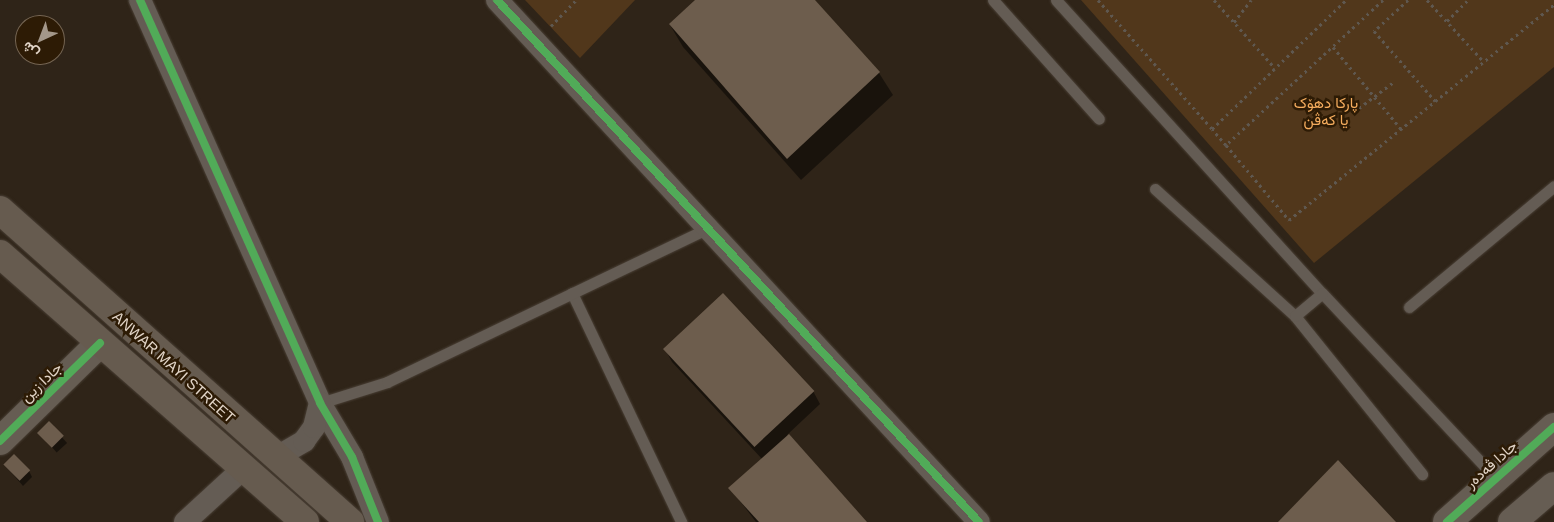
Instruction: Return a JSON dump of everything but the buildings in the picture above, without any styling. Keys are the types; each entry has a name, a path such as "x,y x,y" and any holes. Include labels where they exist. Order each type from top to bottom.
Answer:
{"main road":[{"name":"ANWAR MAYI STREET","path":"0,210 275,458 350,522"},
{"name":"ANWAR MAYI STREET","path":"0,254 100,343 131,366 305,522"}],"street":[{"path":"140,0 320,403 352,457 378,522"},
{"path":"497,0 979,522"},
{"name":"جادا زین","path":"0,441 100,343"},
{"path":"275,458 304,441 314,427 320,403"},
{"name":"جادا ڤەدەر","path":"1447,522 1554,427"},
{"path":"185,522 244,468"},
{"path":"1512,522 1554,486"}],"lane":[{"path":"993,0 1098,119"},
{"path":"1056,0 1322,293 1496,478"},
{"path":"1409,307 1554,186"},
{"path":"1155,189 1295,316 1422,474"},
{"path":"320,403 387,382 708,228"},
{"path":"572,293 681,522"},
{"path":"1295,316 1322,293"}],"path":[{"path":"535,41 576,0"},
{"path":"1098,0 1226,145 1289,220 1554,4"},
{"path":"1214,0 1275,68"},
{"path":"1234,22 1252,0"},
{"path":"1226,145 1383,0"},
{"path":"1408,0 1374,31 1436,101"},
{"path":"1427,0 1484,62"},
{"path":"1447,21 1468,0"},
{"path":"1212,129 1343,1"},
{"path":"1332,47 1401,129"},
{"path":"1359,108 1395,81"}],"green space":[{"path":"525,0 635,0 580,58"},
{"name":"پاركا دهۆک يا كەڤن","path":"1081,0 1554,0 1554,67 1314,263"}],"cycle path":[{"path":"140,0 320,403 352,457 378,522"},
{"path":"497,0 979,522"},
{"path":"0,441 100,343"},
{"path":"1447,522 1554,427"}]}
